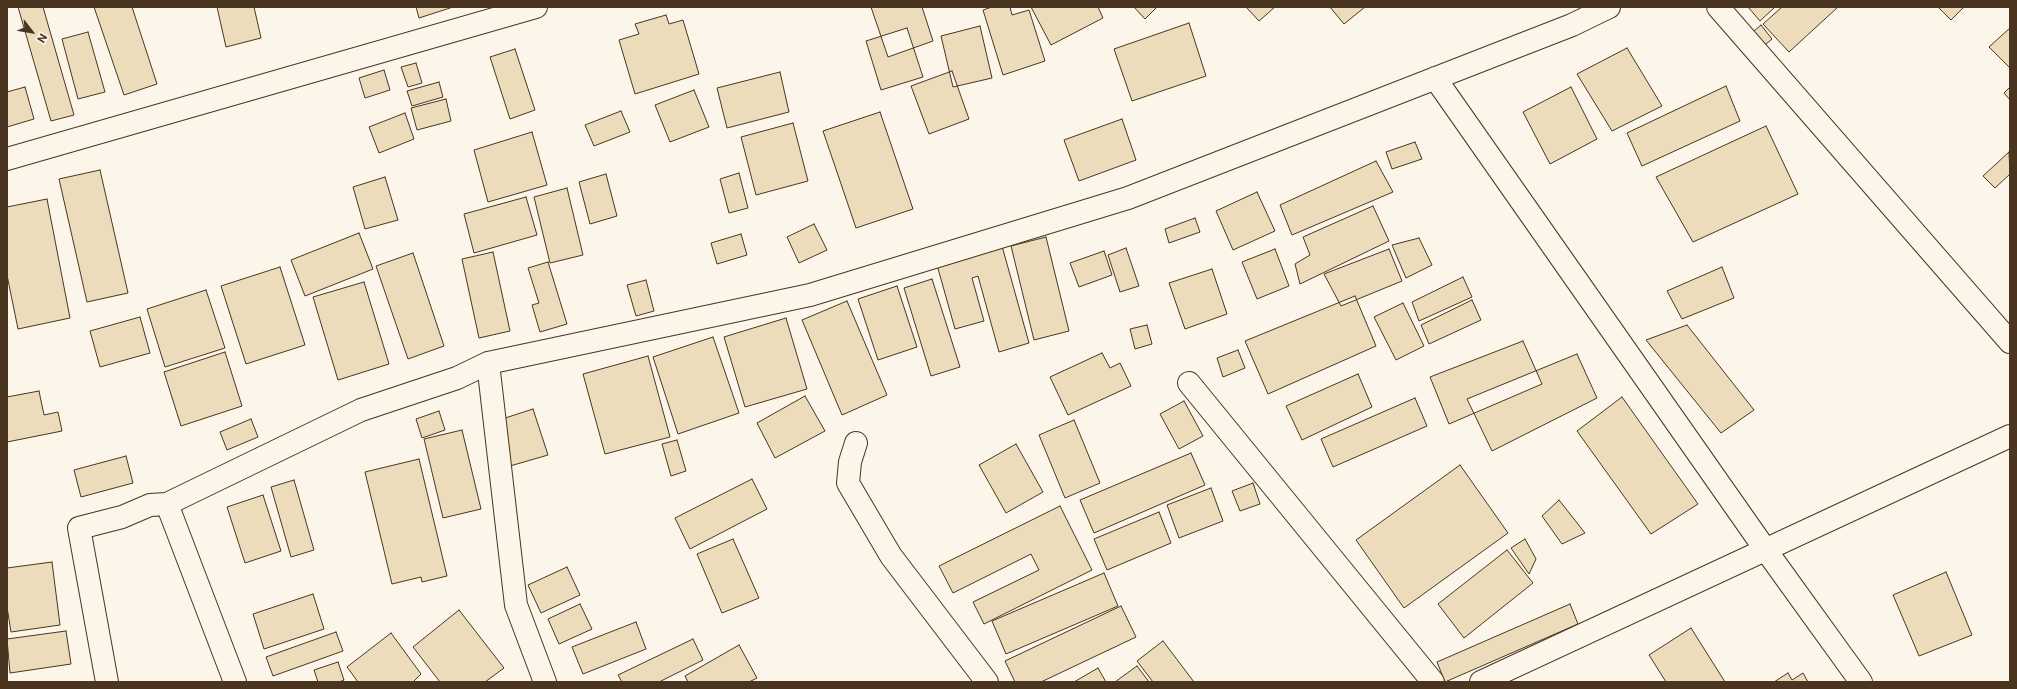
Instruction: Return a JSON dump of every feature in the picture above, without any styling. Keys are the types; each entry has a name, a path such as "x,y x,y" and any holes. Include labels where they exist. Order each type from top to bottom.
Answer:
{"street":[{"path":"7,159 536,7"},
{"path":"107,682 79,528 122,517 150,506 167,504 361,410 457,378 488,363 810,295 1128,198 1572,25 1609,7"},
{"path":"1718,7 2010,342"},
{"path":"1435,78 1765,549 1861,682"},
{"path":"488,363 516,605 545,682"},
{"path":"1189,383 1433,682"},
{"path":"1481,682 2010,436"},
{"path":"856,443 850,462 848,483 891,556 987,682"},
{"path":"167,504 235,682"}],"building":[{"path":"18,7 43,7 74,115 51,121"},
{"path":"94,7 132,7 157,84 124,95"},
{"path":"217,7 254,7 261,38 226,47"},
{"path":"416,7 453,7 419,18"},
{"path":"871,7 922,7 933,41 888,57"},
{"path":"992,7 1010,7 1012,15 1029,10 1045,61 1003,75 983,10"},
{"path":"1031,7 1098,7 1103,18 1051,45"},
{"path":"1134,7 1157,7 1145,19"},
{"path":"1246,7 1275,7 1259,21"},
{"path":"1330,7 1365,7 1344,24"},
{"path":"1748,7 1775,7 1760,21"},
{"path":"1782,7 1838,7 1789,52 1763,24"},
{"path":"1938,7 1964,7 1951,20"},
{"path":"666,15 669,24 683,20 699,74 635,94 619,40 639,34 635,24"},
{"path":"1189,23 1206,76 1132,101 1114,49"},
{"path":"1761,25 1772,39 1759,50 1747,37"},
{"path":"980,26 992,78 953,87 941,36"},
{"path":"907,28 923,77 881,90 866,41"},
{"path":"2010,28 2010,68 1989,47"},
{"path":"88,32 105,92 78,99 62,39"},
{"path":"1627,48 1662,106 1612,131 1577,74"},
{"path":"515,49 535,110 510,119 490,57"},
{"path":"416,63 422,83 408,87 401,67"},
{"path":"384,70 390,90 365,98 359,78"},
{"path":"952,71 969,119 929,134 911,86"},
{"path":"780,72 789,112 727,128 717,88"},
{"path":"439,82 443,97 412,106 407,91"},
{"path":"1726,86 1740,121 1642,166 1627,133"},
{"path":"25,87 34,119 7,127 7,92"},
{"path":"1571,87 1597,139 1550,164 1523,112"},
{"path":"2010,87 2010,100 2004,93"},
{"path":"694,90 709,127 670,142 655,105"},
{"path":"446,99 451,121 417,130 411,108"},
{"path":"621,111 630,132 594,146 585,125"},
{"path":"880,112 913,209 856,228 823,131"},
{"path":"405,113 414,139 379,153 369,127"},
{"path":"1122,119 1136,160 1079,181 1064,140"},
{"path":"793,123 808,181 756,195 741,137"},
{"path":"1766,126 1798,194 1693,242 1656,177"},
{"path":"532,132 547,185 488,202 474,150"},
{"path":"1415,142 1422,159 1392,169 1386,152"},
{"path":"2009,152 2010,174 1995,188 1983,176"},
{"path":"1376,161 1393,192 1292,235 1280,205"},
{"path":"100,170 128,293 87,302 59,179"},
{"path":"739,173 748,208 729,213 720,179"},
{"path":"606,174 617,216 590,224 579,182"},
{"path":"385,177 398,220 365,229 353,187"},
{"path":"567,188 583,255 550,263 534,197"},
{"path":"1257,192 1275,231 1233,250 1216,211"},
{"path":"526,197 537,235 474,253 464,214"},
{"path":"47,199 70,318 18,329 7,275 7,207"},
{"path":"1373,206 1389,241 1300,284 1295,264 1310,255 1303,237"},
{"path":"1195,218 1200,232 1169,243 1165,229"},
{"path":"814,224 827,250 799,263 787,237"},
{"path":"359,233 373,269 305,296 291,260"},
{"path":"741,234 747,255 717,264 711,243"},
{"path":"1046,237 1069,331 1034,340 1011,246"},
{"path":"1419,238 1432,265 1406,278 1392,245"},
{"path":"1002,246 1029,343 999,352 978,276 972,278 984,321 955,329 937,265"},
{"path":"1126,248 1139,286 1120,292 1108,255"},
{"path":"1275,249 1289,286 1257,299 1242,262"},
{"path":"1389,249 1402,281 1341,306 1324,274"},
{"path":"1104,251 1112,275 1079,287 1070,263"},
{"path":"493,252 510,331 479,338 462,259"},
{"path":"413,253 444,346 408,359 376,266"},
{"path":"548,262 567,324 540,332 532,305 539,303 528,268"},
{"path":"280,267 305,345 246,364 221,286"},
{"path":"1722,267 1734,298 1682,319 1667,291"},
{"path":"1212,269 1227,314 1185,329 1169,283"},
{"path":"1463,277 1472,297 1419,321 1412,302"},
{"path":"932,279 960,367 931,376 904,288"},
{"path":"646,280 654,311 636,316 627,285"},
{"path":"364,282 389,364 338,380 313,297"},
{"path":"897,286 917,347 878,360 858,299"},
{"path":"206,290 225,348 165,367 147,309"},
{"path":"1355,296 1376,346 1268,394 1245,341"},
{"path":"1472,300 1481,320 1429,344 1421,325"},
{"path":"847,301 887,395 842,415 802,320"},
{"path":"1403,303 1424,346 1396,360 1374,317"},
{"path":"140,317 150,353 100,367 90,331"},
{"path":"786,318 807,389 745,407 724,337"},
{"path":"1147,325 1152,344 1135,349 1130,329"},
{"path":"1687,325 1754,410 1721,433 1646,340"},
{"path":"713,337 739,413 678,434 653,357"},
{"path":"1523,341 1542,384 1449,424 1430,377"},
{"path":"1238,350 1245,368 1223,377 1217,358"},
{"path":"225,352 242,406 181,426 164,372"},
{"path":"1102,353 1110,368 1120,363 1131,386 1068,415 1050,377"},
{"path":"1577,354 1597,398 1492,451 1467,399"},
{"path":"648,356 670,437 605,454 583,374"},
{"path":"1358,374 1372,407 1302,440 1286,406"},
{"path":"39,391 44,415 58,412 62,431 7,442 7,397"},
{"path":"805,396 825,431 775,458 757,423"},
{"path":"1622,397 1698,504 1651,534 1577,431"},
{"path":"1415,398 1427,426 1333,467 1321,439"},
{"path":"1184,401 1203,436 1179,449 1160,414"},
{"path":"533,409 548,455 510,466 496,421"},
{"path":"439,411 445,430 422,438 416,419"},
{"path":"251,419 258,437 227,450 220,432"},
{"path":"1074,420 1100,483 1065,498 1039,435"},
{"path":"462,430 481,509 443,518 424,439"},
{"path":"677,440 686,471 671,476 662,444"},
{"path":"1016,444 1043,492 1006,513 979,465"},
{"path":"1191,453 1205,485 1094,533 1080,500"},
{"path":"126,456 133,483 81,497 74,470"},
{"path":"419,459 447,576 422,582 421,577 392,584 365,472"},
{"path":"1460,465 1508,533 1404,608 1356,540"},
{"path":"752,479 767,509 690,549 675,518"},
{"path":"294,480 314,550 291,557 271,487"},
{"path":"1253,483 1260,504 1240,511 1232,491"},
{"path":"1211,488 1223,521 1179,538 1167,505"},
{"path":"263,495 281,551 245,563 227,507"},
{"path":"1559,500 1585,533 1562,544 1542,516"},
{"path":"1060,506 1092,570 984,624 973,602 1039,570 1031,554 953,593 939,566"},
{"path":"1159,512 1171,543 1107,570 1094,539"},
{"path":"733,539 759,598 722,613 697,554"},
{"path":"1525,539 1536,559 1529,574 1511,548"},
{"path":"1507,550 1533,583 1464,638 1438,604"},
{"path":"52,562 60,625 11,632 7,607 7,568"},
{"path":"567,567 580,595 541,613 528,585"},
{"path":"1946,572 1972,635 1919,656 1893,595"},
{"path":"1104,573 1118,606 1006,654 992,621"},
{"path":"313,594 324,629 264,649 253,614"},
{"path":"580,604 592,629 559,644 548,619"},
{"path":"1570,604 1578,624 1445,682 1437,662"},
{"path":"1121,606 1136,637 1041,682 1015,682 1005,661"},
{"path":"459,610 504,668 485,682 440,682 413,647"},
{"path":"636,622 646,649 583,674 572,647"},
{"path":"1691,628 1725,682 1666,682 1649,655"},
{"path":"66,631 71,664 10,673 7,639"},
{"path":"336,632 343,651 273,676 266,657"},
{"path":"391,633 421,674 413,682 358,682 347,667"},
{"path":"693,639 703,660 659,682 622,682 618,675"},
{"path":"1163,641 1194,682 1153,682 1137,661"},
{"path":"739,645 757,678 749,682 688,682 685,676"},
{"path":"338,662 344,680 339,682 318,682 314,670"},
{"path":"1137,666 1149,682 1115,682"},
{"path":"1098,668 1106,682 1074,682"},
{"path":"1788,673 1792,680 1803,673 1808,682 1774,682"}]}
